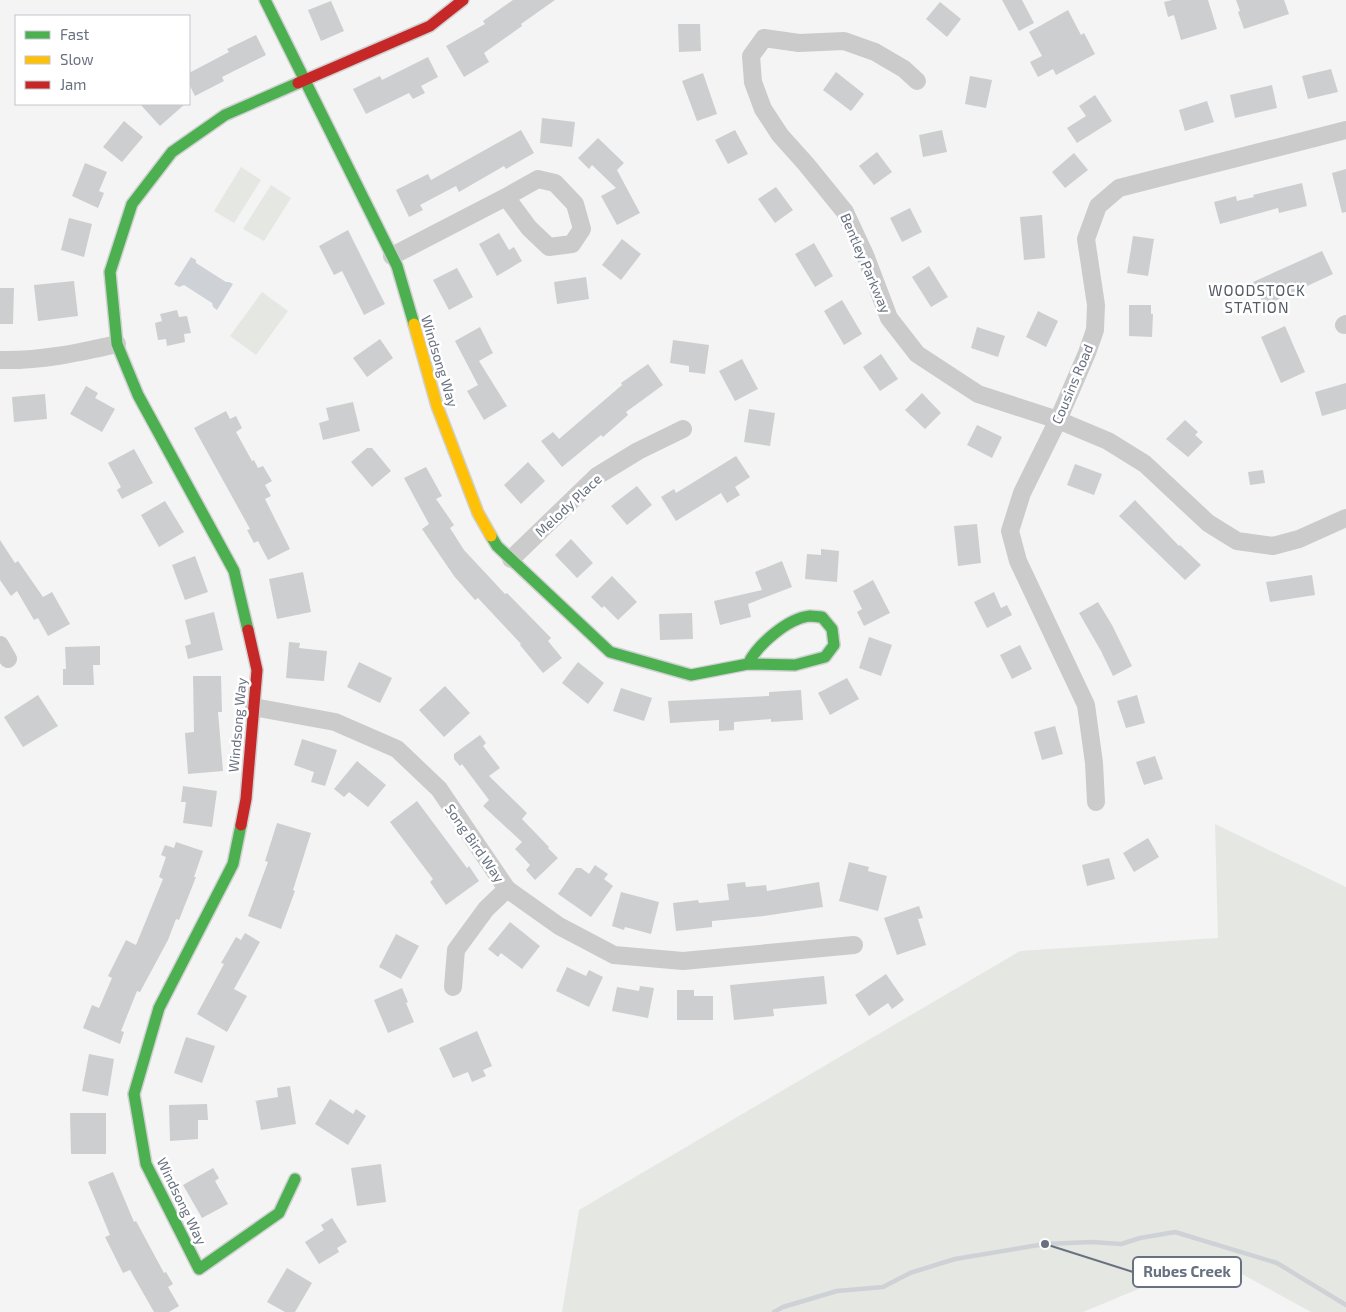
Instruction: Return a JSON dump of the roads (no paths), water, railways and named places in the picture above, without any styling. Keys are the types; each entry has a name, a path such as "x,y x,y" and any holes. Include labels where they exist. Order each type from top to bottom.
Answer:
{"street":[{"name":"Windsong Way","path":"265,0 397,266 436,406 474,504 497,546 610,652 691,675 748,664 795,665 825,657 834,645 832,629 822,617 810,616 800,618 764,643 753,653 748,664"},
{"name":"Windsong Way","path":"295,1179 279,1213 199,1269 146,1164 134,1094 159,1008 233,864 246,799 257,670 234,571 138,396 117,344 110,272 132,204 172,152 225,115 430,26 463,0"},
{"name":"Bentley Parkway","path":"918,81 904,68 875,52 844,41 799,43 764,38 751,56 753,82 763,108 780,135 845,212 865,256 889,318 917,354 978,394 1058,420 1108,441 1145,464 1208,523 1237,541 1273,546 1299,540 1346,518"},
{"name":"Cousins Road","path":"1096,802 1094,763 1086,706 1018,561 1010,531 1022,492 1058,420 1095,330 1096,305 1094,281 1086,239 1098,206 1119,188 1346,130"},
{"path":"392,256 506,197"},
{"path":"0,360 28,360 59,356 117,344"},
{"name":"Melody Place","path":"511,559 597,476 638,451 683,429"},
{"name":"Song Bird Way","path":"254,707 335,722 397,748 439,789 508,889 559,926 614,955 683,961 854,946"},
{"path":"453,987 456,950 486,909 508,889"}],"waterway":[{"path":"774,1312 783,1307 837,1291 883,1287 910,1273 955,1259 1045,1244 1092,1242 1121,1244 1140,1238 1175,1232 1277,1263 1346,1305"}],"place":[{"name":"Rubes Creek","path":"1045,1244"}],"district":[{"name":"WOODSTOCK STATION","path":"1257,298"}]}
